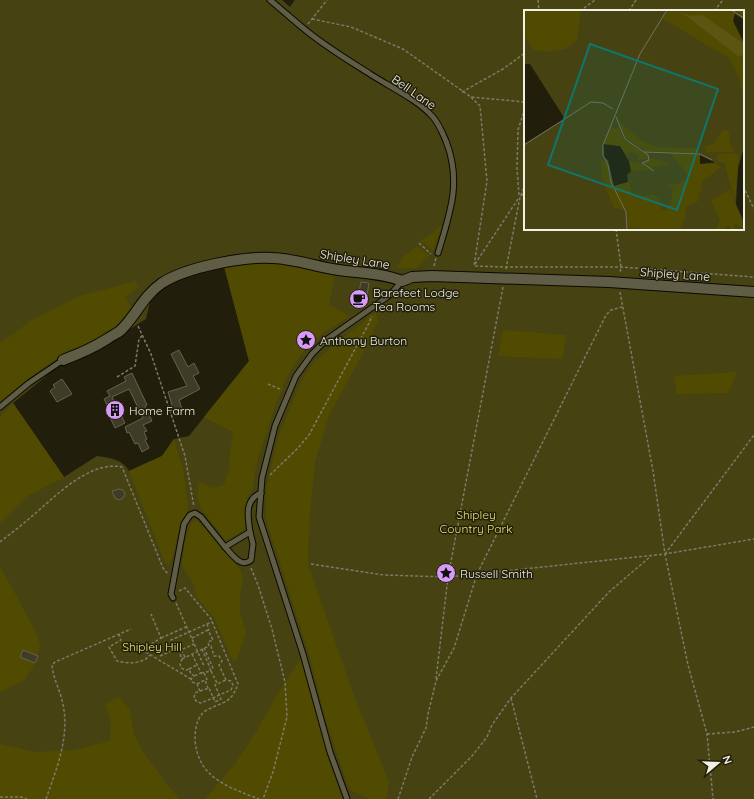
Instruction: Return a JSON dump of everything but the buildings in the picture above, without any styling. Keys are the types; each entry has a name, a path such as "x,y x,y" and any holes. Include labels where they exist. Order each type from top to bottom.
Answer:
{"street":[{"name":"Shipley Lane","path":"63,360 90,349 120,331 143,300 163,282 181,274 217,264 258,258 292,260 328,269 382,275 402,281 412,276 432,276 618,283 754,292"}],"lane":[{"name":"Bell Lane","path":"270,0 304,29 370,74 418,104 433,117 440,127 453,166 454,185 452,206 437,256"},
{"path":"347,799 330,752 302,654 259,517 262,483 275,426 296,376 312,354 326,340 390,295 402,281"},
{"name":"Shipley Lane","path":"0,407 28,383 63,360"},
{"path":"172,596 184,524 190,515 195,513 201,517 239,562 245,564 251,560 253,548 248,513 251,499 255,495 261,493"},
{"path":"225,547 250,532"}],"path":[{"path":"304,29 327,0"},
{"path":"538,0 539,10"},
{"path":"581,10 595,0"},
{"path":"630,10 636,0"},
{"path":"715,10 723,0"},
{"path":"312,19 350,27 403,49 471,97 480,106 487,181 474,266"},
{"path":"462,92 503,69 524,53"},
{"path":"471,97 524,102"},
{"path":"398,799 412,758 426,728 436,681 448,577 520,197 517,168 518,130 524,111"},
{"path":"474,266 520,197 524,187"},
{"path":"744,188 754,209"},
{"path":"520,197 524,193"},
{"path":"616,230 620,267 618,283 622,307 653,471 665,554 688,665 707,734 713,799"},
{"path":"419,243 437,256 432,276"},
{"path":"474,266 620,267 754,277"},
{"path":"262,483 298,448 309,435 368,325 376,305"},
{"path":"436,681 454,648 477,574 606,315 611,310 622,307"},
{"path":"132,316 143,335 151,354 185,456 195,513"},
{"path":"117,377 135,366 139,339 143,335"},
{"path":"268,384 288,393"},
{"path":"665,554 754,436"},
{"path":"0,542 62,490 92,471 105,466 122,467 163,568 174,578"},
{"path":"311,564 384,575 448,577 651,556 754,539"},
{"path":"429,799 472,756 487,737 492,725 511,698 609,592 651,556"},
{"path":"248,562 258,585 272,629 285,682 287,710 287,717 273,772 263,799"},
{"path":"172,596 185,588 188,590 212,622 238,684 235,692 228,701 203,713 196,727 196,746 199,759 204,768 212,776 223,783 259,799"},
{"path":"176,603 204,666"},
{"path":"151,614 161,638"},
{"path":"182,659 178,648 176,649 171,640 212,622"},
{"path":"207,624 213,640 208,642 214,656"},
{"path":"148,653 151,644 186,627"},
{"path":"46,799 62,751 65,736 65,716 62,701 53,674 52,665 55,662 131,629"},
{"path":"191,638 208,630"},
{"path":"119,634 121,640 109,646 117,660 133,662 141,661 147,659 150,655"},
{"path":"185,657 181,650 194,644"},
{"path":"197,666 186,670 181,668 180,664 182,659 185,657 209,646"},
{"path":"137,647 192,679 194,684 197,684 200,691"},
{"path":"160,656 176,649"},
{"path":"203,649 213,668 211,670"},
{"path":"203,649 217,684 215,685 221,699 215,702 208,688 205,680 207,679 204,673"},
{"path":"192,654 201,673"},
{"path":"208,658 219,656 222,661 219,665 226,680"},
{"path":"189,669 191,674 194,676"},
{"path":"192,679 194,676 211,670"},
{"path":"197,684 205,680"},
{"path":"208,688 196,693 194,698 196,702 201,703 231,690 233,685 231,681 226,680 217,684"},
{"path":"511,698 537,799"},
{"path":"707,734 735,732 754,727"},
{"path":"0,797 27,799"}],"green space":[{"name":"Shipley Country Park","path":"0,0 282,0 290,7 295,0 754,0 754,799 0,799","holes":["224,266 249,361 189,436 174,439 162,456 129,471 123,464 111,458 97,456 64,477 13,403 56,368 69,361 88,355 146,319 151,297 165,286 200,270"]}],"shaded area":[{"path":"442,225 433,251 420,240 427,237"},
{"path":"417,246 430,255 416,268 396,268 404,256"},
{"path":"273,262 335,274 329,305 350,316 322,334 302,353 288,375 274,409 256,466 253,489 248,496 245,506 245,529 226,541 202,510 198,499 198,481 212,488 224,485 229,470 233,432 204,417 249,361 224,266"},
{"path":"136,281 138,287 125,297 132,308 113,330 95,342 66,350 0,401 0,343 32,320 79,296"},
{"path":"376,311 378,320 369,342 329,415 315,462 309,525 308,565 356,701 389,782 387,799 368,799 351,791 326,721 309,654 266,519 266,491 278,437 303,378 314,362"},
{"path":"503,330 566,335 562,359 498,356"},
{"path":"737,372 728,393 677,394 674,376"},
{"path":"13,403 64,477 26,497 0,523 0,417"},
{"path":"174,439 183,469 188,504 187,512 181,521 172,560 169,564 165,562 129,471 162,456"},
{"path":"194,521 198,522 205,528 241,571 243,581 240,595 240,613 246,632 237,659 233,662 215,619 196,596 195,587 182,565 187,535 191,524"},
{"path":"0,567 36,633 40,646 32,669 24,680 0,692"},
{"path":"301,658 327,754 342,799 205,799 234,765"},
{"path":"118,697 130,709 134,734 143,752 180,799 0,799 0,744 36,752 73,750 110,741 111,724 106,704"}],"place":[{"name":"Barefeet Lodge Tea Rooms","path":"359,299"},
{"name":"Anthony Burton","path":"306,340"},
{"name":"Home Farm","path":"115,410"},
{"name":"Russell Smith","path":"446,573"}],"park label":[{"name":"Shipley Hill","path":"152,646"}]}
